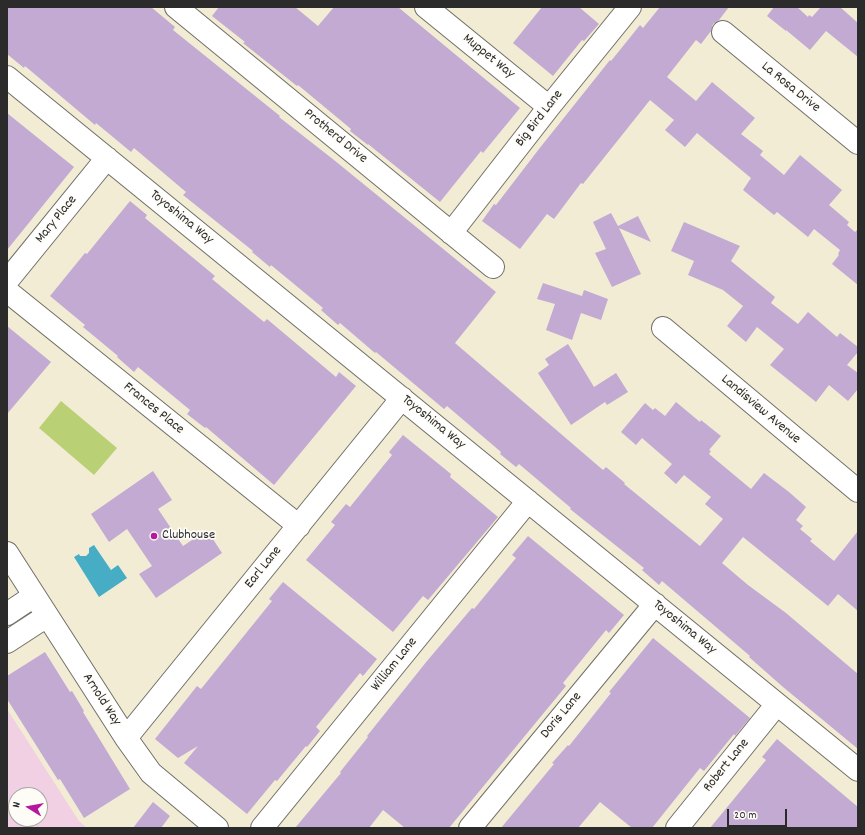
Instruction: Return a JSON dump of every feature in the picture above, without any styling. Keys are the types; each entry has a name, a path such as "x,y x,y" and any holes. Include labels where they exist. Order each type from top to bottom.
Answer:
{"street":[{"name":"Protherd Drive","path":"176,7 493,267"},
{"name":"Muppet Way","path":"428,7 549,107"},
{"name":"Big Bird Lane","path":"451,233 549,107 630,7"},
{"name":"La Rosa Drive","path":"723,32 858,143"},
{"name":"Toyoshima Way","path":"7,76 858,770"},
{"name":"Mary Place","path":"7,281 107,158"},
{"name":"Frances Place","path":"7,291 298,526"},
{"name":"Landisview Avenue","path":"662,328 858,491"},
{"name":"Earl Lane","path":"126,738 402,398"},
{"name":"William Lane","path":"262,828 528,501"},
{"name":"Arnold Way","path":"7,553 126,738 151,773 217,828"},
{"path":"7,614 34,596"},
{"name":"Doris Lane","path":"470,828 654,604"},
{"path":"7,642 47,616"},
{"name":"Robert Lane","path":"678,828 778,704"}],"shaded area":[{"path":"7,709 79,821 87,828 7,828"}],"green space":[{"path":"61,401 117,448 94,475 39,428"}],"water":[{"path":"94,545 111,570 118,565 127,578 99,597 74,557 79,554 80,556 86,556 89,553 89,548"}],"building":[{"path":"7,7 151,7 175,27 173,30 496,292 455,343 603,470 606,467 625,483 624,484 700,546 723,519 705,504 711,497 684,475 676,484 664,473 672,464 642,438 636,445 621,432 645,403 653,410 655,408 665,416 676,402 700,422 701,420 721,436 709,450 711,451 709,454 751,489 764,473 789,492 806,507 796,520 803,526 800,529 812,539 810,541 834,561 858,531 858,611 838,594 828,606 743,537 722,563 748,585 786,613 858,674 858,749 783,687 749,657 750,656 662,581 659,585 642,570 644,568 570,509 571,508 519,464 516,467 500,454 501,452 447,406 444,409 340,323 338,325 321,310 323,308 271,265 270,267 252,252 253,251 183,195 186,192 134,148 131,152 96,123 95,125 25,66 24,68 7,54"},
{"path":"219,7 295,7 318,26 334,7 398,7 520,108 483,153 481,151 440,202 350,131 351,129 298,85 297,86 243,43 245,42 212,16"},
{"path":"542,7 579,7 599,24 584,41 582,40 553,76 513,43"},
{"path":"660,7 729,7 719,20 713,24 711,31 701,44 696,40 667,77 696,101 712,82 755,118 741,134 763,151 760,155 784,175 800,155 842,190 829,205 849,222 847,225 855,232 858,229 858,285 832,264 839,255 840,250 814,229 808,237 777,212 774,215 743,190 751,178 697,133 685,147 665,130 674,120 650,100 583,184 581,183 554,219 547,214 520,249 482,221 610,60 611,61 640,25 643,28"},
{"path":"774,7 797,7 808,17 809,15 812,17 821,7 840,7 858,23 858,57 826,31 810,50 767,16"},
{"path":"7,113 74,167 7,250"},
{"path":"130,201 147,215 145,218 215,276 212,279 264,322 267,319 336,377 339,372 356,386 274,485 206,427 205,428 187,414 190,410 138,367 134,372 117,357 118,356 83,327 85,325 50,296 85,253 87,254"},
{"path":"611,213 618,226 638,216 651,242 619,228 641,274 612,287 595,253 606,249 593,222"},
{"path":"684,222 740,246 731,261 775,297 771,303 798,324 808,312 837,337 840,333 858,347 858,352 847,365 858,373 858,389 848,401 829,385 816,402 770,365 784,349 757,327 746,342 727,326 743,306 723,290 688,275 694,261 671,251"},
{"path":"543,283 582,296 584,290 608,299 601,320 581,313 572,340 546,330 555,304 537,299"},
{"path":"7,326 51,362 7,414"},
{"path":"568,344 594,387 616,373 628,392 607,405 605,402 571,425 538,373 549,365 545,359"},
{"path":"403,435 451,474 450,477 498,517 428,600 423,596 393,632 306,560 335,525 331,522 346,504 350,507 392,455 389,452"},
{"name":"Clubhouse","path":"153,471 172,500 158,509 183,546 207,530 222,553 156,598 139,574 152,566 127,529 109,542 91,514"},
{"path":"528,536 624,615 609,633 606,630 563,683 566,686 449,828 405,828 383,810 369,828 295,828 341,773 340,772 368,737 367,736 427,661 472,608 474,609 516,558 512,555"},
{"path":"283,582 377,659 363,676 360,673 316,727 320,731 277,781 275,780 247,814 184,763 198,746 178,758 155,739 197,686 201,689 272,601 269,599"},
{"path":"653,638 750,718 735,736 734,734 704,771 700,768 652,828 632,828 600,802 578,828 501,828 554,764 552,763 568,745 569,746 611,693 609,692"},
{"path":"45,652 70,692 72,691 84,711 83,712 130,789 84,818 7,699 7,676"},
{"path":"777,739 858,807 858,828 710,828 766,760 762,757"},
{"path":"153,802 170,816 161,828 133,828"}],"place":[{"name":"Clubhouse","path":"154,536"}]}
